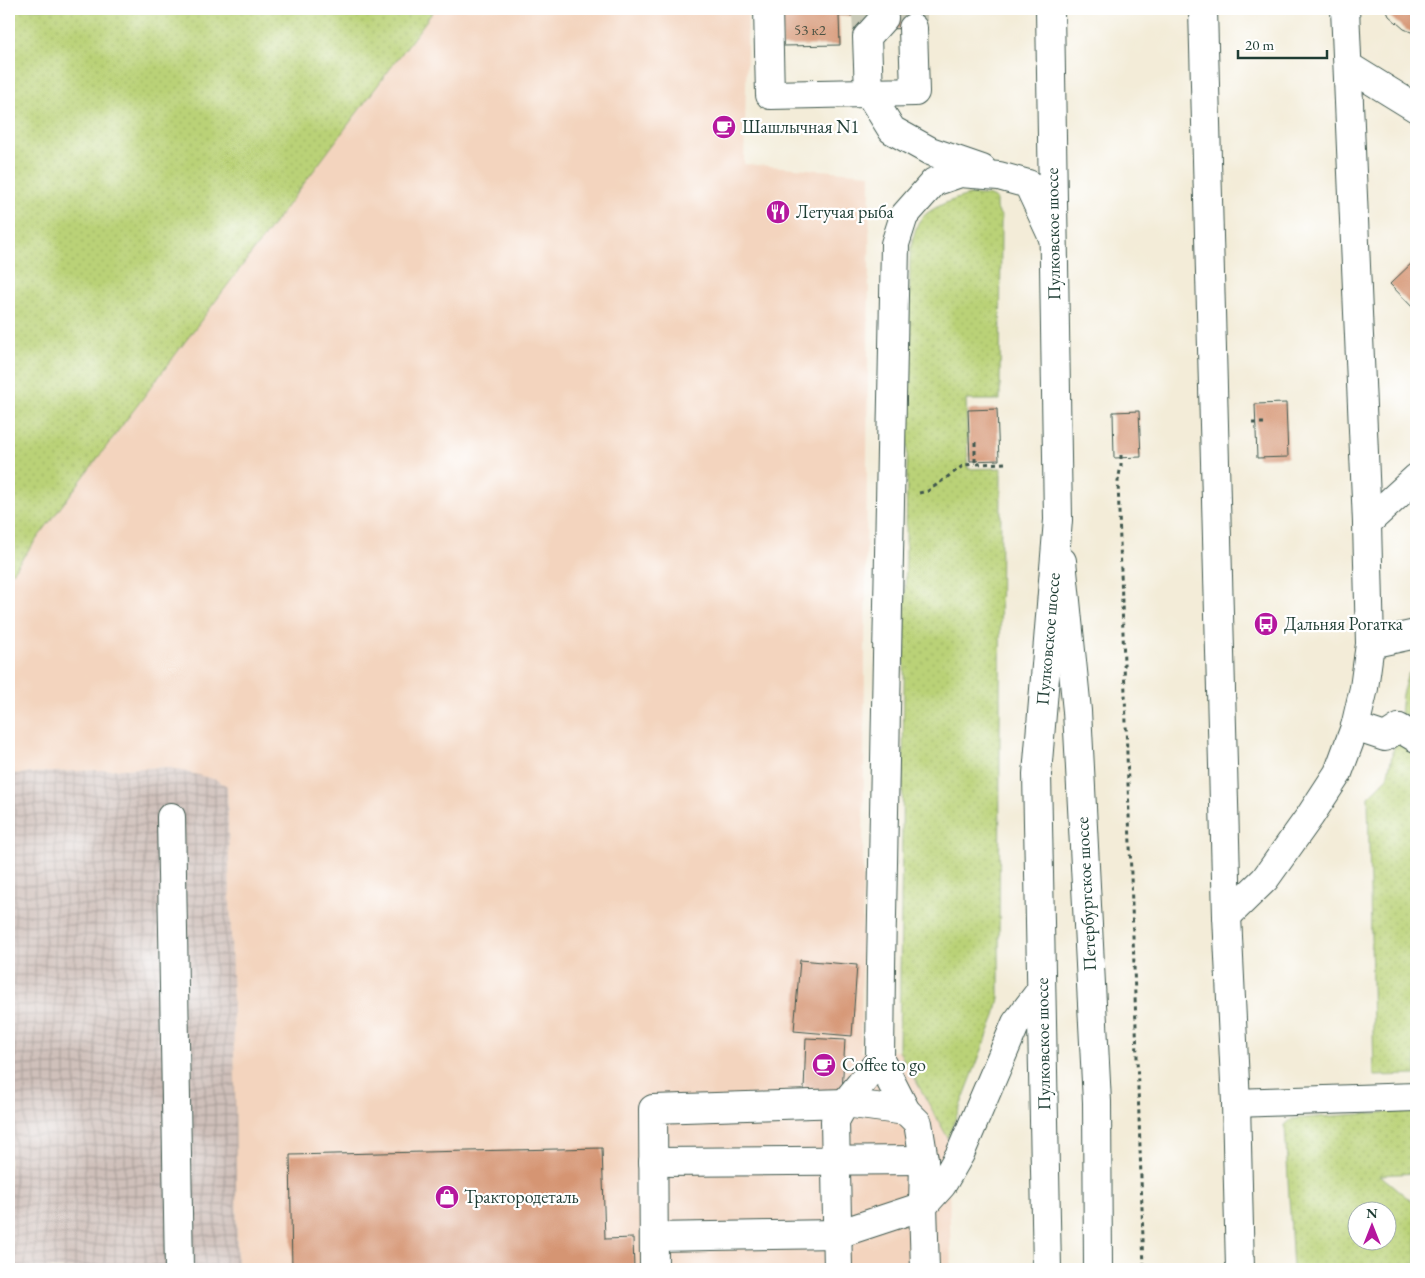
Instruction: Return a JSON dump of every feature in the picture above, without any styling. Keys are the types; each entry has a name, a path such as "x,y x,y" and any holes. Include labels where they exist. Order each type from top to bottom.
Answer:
{"main road":[{"path":"768,9 770,95 914,92 913,28"},
{"name":"Пулковское шоссе","path":"1047,1269 1037,774 1058,520 1050,9"},
{"path":"1202,9 1227,916 1236,1104 1240,1269"},
{"path":"1227,916 1265,879 1338,773 1355,727 1364,688 1370,644 1367,523 1345,9"},
{"path":"884,18 867,37 869,93 892,130 930,150 999,176 1028,184 1053,238"},
{"path":"1348,66 1416,108"},
{"path":"924,1269 924,1160 918,1123 906,1111 880,1060 880,967 895,244 904,216 934,182 960,173 999,176"},
{"path":"1367,523 1416,478"},
{"name":"Петербургское шоссе","path":"1058,520 1077,711 1096,1102 1098,1269"},
{"path":"1370,644 1416,634"},
{"path":"1355,727 1385,737 1399,728 1416,738"},
{"path":"171,817 179,1269"},
{"path":"654,1237 838,1234 923,1206 942,1185 960,1154 1016,1023 1041,990"},
{"path":"838,1269 835,1121 845,1104 880,1060"},
{"path":"1236,1104 1416,1097"},
{"path":"654,1269 652,1109 845,1104 906,1111"},
{"path":"653,1162 924,1160"}],"path":[{"path":"1252,423 1268,423"},
{"path":"975,442 975,464"},
{"path":"1121,455 1118,481 1144,1269"},
{"path":"914,494 928,491 964,464 1006,463"}],"shaded area":[{"path":"435,9 748,9 744,164 870,174 861,1052 899,1051 948,1138 951,1269 237,1269 235,1087 227,786 167,767 9,774 9,576"},
{"path":"167,767 217,780 227,786 235,1087 237,1269 9,1269 9,774"}],"green space":[{"path":"9,9 435,9 9,576"},
{"path":"969,195 988,195 996,199 996,208 1001,216 1000,400 966,400 968,469 1001,468 999,998 995,1016 948,1138 899,1051 910,250 917,226 924,215 943,204"},
{"path":"1416,668 1416,715 1400,715 1402,694 1408,674"},
{"path":"1396,738 1416,738 1416,1075 1374,1076 1368,797 1387,778"},
{"path":"1416,1110 1416,1173 1380,1175 1416,1205 1416,1269 1293,1269 1285,1125 1292,1119"}],"building":[{"path":"781,9 922,9 923,28 884,29 883,15 839,16 840,45 782,46"},
{"path":"1386,9 1416,9 1416,34 1404,29 1389,16"},
{"path":"1416,259 1416,311 1390,284"},
{"path":"1286,403 1288,457 1257,458 1255,404"},
{"path":"997,409 999,460 970,461 968,410"},
{"path":"1139,411 1141,457 1114,458 1113,412"},
{"path":"800,960 857,965 852,1036 794,1031"},
{"name":"Coffee to go","path":"806,1038 845,1040 842,1092 804,1090"},
{"name":"Трактородеталь","path":"602,1148 605,1239 633,1238 634,1269 292,1269 290,1155"}],"tunnel":[{"path":"866,9 867,37"},
{"path":"913,9 913,28"}],"place":[{"name":"Шашлычная N1","path":"724,127"},
{"name":"Летучая рыба","path":"778,212"},
{"name":"Дальняя Рогатка","path":"1266,624"},
{"name":"Coffee to go","path":"824,1065"},
{"name":"Трактородеталь","path":"447,1197"}]}
